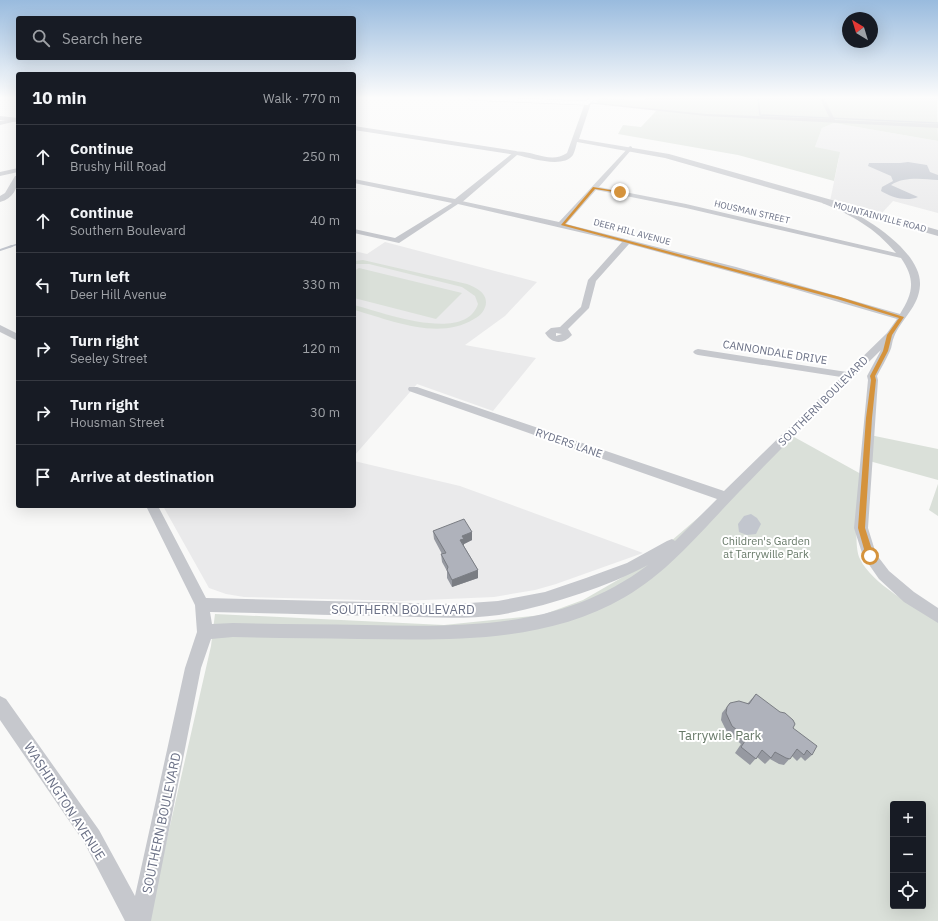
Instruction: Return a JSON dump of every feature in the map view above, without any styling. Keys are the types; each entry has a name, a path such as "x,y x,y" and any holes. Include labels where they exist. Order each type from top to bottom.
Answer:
{"street":[{"path":"438,141 556,159 563,158 570,154 575,141"},
{"name":"MOUNTAINVILLE ROAD","path":"582,141 630,148 680,159 822,201 938,233"},
{"path":"562,224 630,148"},
{"path":"356,231 396,241 457,202 516,153"},
{"path":"0,174 16,170"},
{"name":"DEER HILL AVENUE","path":"356,181 562,224 627,240 838,298 902,318"},
{"path":"0,200 13,189 16,182"},
{"name":"HOUSMAN STREET","path":"595,188 686,206 905,257"},
{"name":"SOUTHERN BOULEVARD","path":"206,632 233,630 455,633 502,629 555,619 600,603 639,581 690,535 848,375 890,335 902,318 916,286 915,275 905,257 864,220 850,212 822,201"},
{"path":"864,220 880,217"},
{"path":"562,330 585,308 592,280 627,240"},
{"path":"0,328 16,337"},
{"path":"890,335 885,351 872,376 873,380 861,528 870,556 884,575 909,597 938,616"},
{"name":"CANNONDALE DRIVE","path":"698,352 848,375"},
{"name":"RYDERS LANE","path":"413,389 726,497"},
{"path":"153,508 202,605"},
{"name":"SOUTHERN BOULEVARD","path":"140,921 193,668 206,632 202,605 455,611 498,608 546,598 588,584 632,567 690,535"},
{"name":"WASHINGTON AVENUE","path":"0,705 92,837 137,921"}],"shaded area":[{"path":"817,141 938,141 938,213 893,201 881,214 830,201 839,158 815,147"},
{"path":"908,162 927,165 930,172 938,175 938,180 908,179 891,185 918,197 909,199 894,197 881,191 882,187 893,181 891,176 868,166 869,163"},
{"path":"385,242 537,282 505,316 465,345 536,358 493,411 417,384 356,454 356,251 367,254"},
{"path":"356,461 460,486 643,553 556,584 535,590 494,597 402,601 244,597 226,594 209,588 164,508 356,508"},
{"path":"751,514 757,518 761,524 756,534 747,535 739,532 738,524 744,516"}],"green space":[{"path":"658,141 817,141 815,147 840,152 834,181 738,155"},
{"path":"363,260 467,284 477,288 484,295 486,298 485,308 474,319 460,325 445,328 414,326 356,311 356,306 402,318 440,324 457,322 470,316 478,304 475,296 462,287 369,264 356,264 356,261"},
{"path":"359,268 462,293 436,319 356,299 356,270"},
{"name":"Tarrywile Park","path":"787,433 861,474 857,518 857,542 860,559 874,577 884,586 906,602 938,621 938,921 146,921 159,874 211,646 215,614 444,625 542,615 583,600 642,566 728,492"},
{"path":"865,434 938,449 938,480 862,459"},
{"path":"938,484 938,516 929,510"}],"building":[{"path":"464,519 472,532 462,536 464,539 460,540 478,570 452,580 447,570 448,567 441,554 446,553 433,531"},
{"path":"756,694 780,712 785,713 793,720 795,724 793,728 817,746 812,755 807,750 804,755 797,749 790,759 775,752 771,758 762,750 756,759 741,747 747,738 732,726 726,713 727,707 730,703 739,701 749,704"}],"waterway":[{"path":"0,250 16,245"}],"route":[{"path":"620,192 595,188 562,224 838,298 902,318 890,335 885,351 872,376 873,380 861,528 870,556"}],"park label":[{"name":"Children's Garden at Tarrywille Park","path":"766,547"}]}
